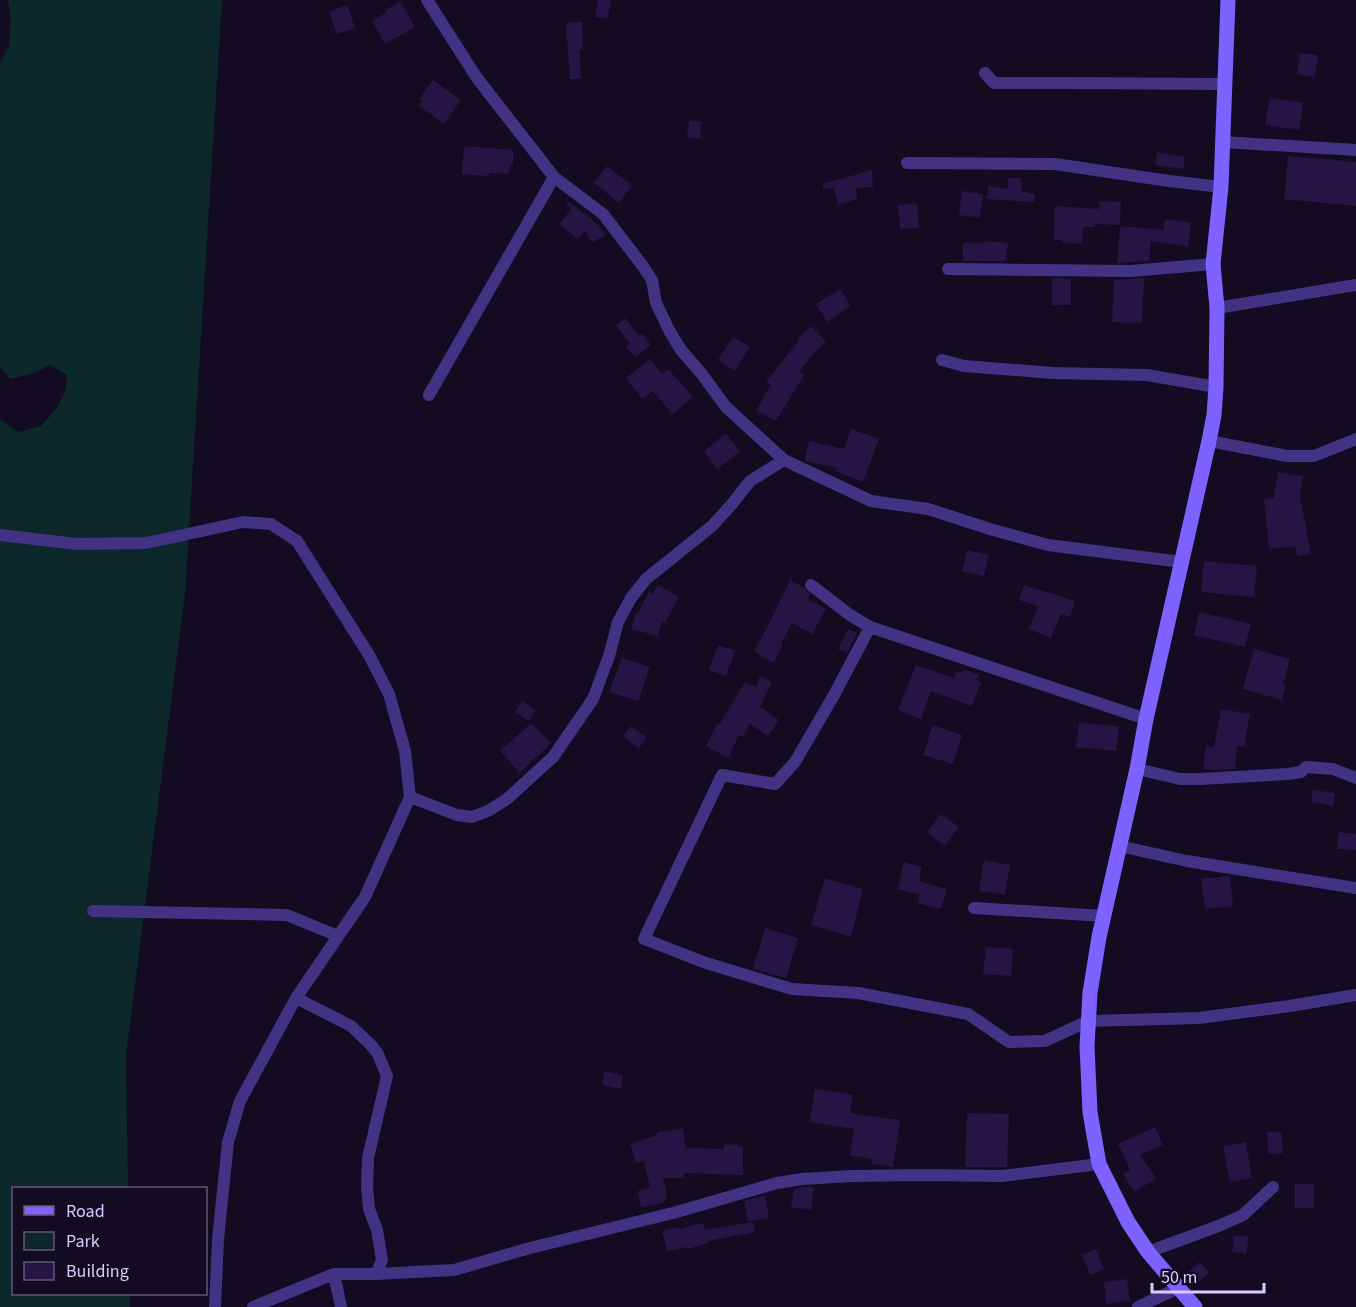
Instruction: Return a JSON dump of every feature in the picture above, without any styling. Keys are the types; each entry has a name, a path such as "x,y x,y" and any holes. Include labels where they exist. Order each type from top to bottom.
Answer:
{"street":[{"path":"427,0 477,78 554,177 603,214 642,265 652,280 656,303 681,350 726,407 783,460 871,501 928,509 1048,545 1182,562"},
{"path":"1195,1307 1149,1252 1128,1222 1099,1164 1090,1112 1087,1046 1090,993 1104,916 1214,415 1217,308 1213,264 1221,187 1228,0"},
{"path":"985,73 994,83 1225,84"},
{"path":"1223,142 1356,150"},
{"path":"907,163 1055,164 1221,187"},
{"path":"429,395 554,177"},
{"path":"948,269 1131,271 1213,264"},
{"path":"1217,308 1356,285"},
{"path":"942,360 964,366 1042,372 1147,375 1215,387"},
{"path":"1209,441 1287,456 1314,456 1356,439"},
{"path":"410,797 457,815 472,817 488,811 515,792 553,757 593,699 609,657 618,622 631,598 646,579 712,526 750,481 783,460"},
{"path":"0,535 76,544 146,543 243,522 271,524 297,541 369,654 389,694 405,751 410,797 365,897 296,998 240,1101 228,1142 218,1239 215,1307"},
{"path":"811,585 850,615 870,627 1146,718"},
{"path":"870,627 795,762 775,784 722,775 644,939 706,963 792,989 858,993 968,1014 1009,1042 1045,1041 1088,1021 1199,1018 1356,995"},
{"path":"1137,769 1180,779 1200,779 1288,774 1301,772 1306,766 1333,769 1356,778"},
{"path":"1119,846 1187,861 1356,888"},
{"path":"974,908 1104,916"},
{"path":"93,910 287,915 338,936"},
{"path":"296,998 351,1026 378,1054 387,1076 368,1158 369,1209 377,1230 382,1260 376,1274"},
{"path":"253,1307 334,1274 453,1270 673,1213 777,1183 852,1176 922,1174 1002,1176 1099,1164"},
{"path":"1149,1252 1221,1226 1243,1215 1273,1187"},
{"path":"334,1274 341,1307"},
{"path":"1138,1307 1178,1288"}],"green space":[{"path":"8,0 222,0 185,593 126,1055 128,1187 12,1187 12,1295 130,1295 130,1307 0,1307 0,420 18,432 41,426 57,408 66,389 67,375 50,365 32,374 10,379 0,366 0,63 9,46 11,18"}],"building":[{"path":"598,0 611,0 608,18 595,17"},
{"path":"400,1 415,27 385,44 372,21"},
{"path":"347,5 355,28 337,34 329,12"},
{"path":"582,22 581,79 570,79 566,23"},
{"path":"1300,53 1318,55 1315,77 1297,74"},
{"path":"433,80 461,100 444,124 419,106 422,101 419,99"},
{"path":"1270,98 1303,103 1299,130 1265,125"},
{"path":"689,120 702,122 700,139 687,137"},
{"path":"464,146 513,150 513,165 510,165 509,174 489,173 489,176 462,174"},
{"path":"1157,152 1185,157 1183,169 1155,165"},
{"path":"1288,156 1356,162 1356,206 1284,199"},
{"path":"607,166 632,186 619,203 594,183"},
{"path":"872,170 873,187 855,188 858,199 838,204 834,188 823,189 823,184"},
{"path":"1008,178 1021,178 1021,191 1035,194 1034,202 986,199 989,186 1008,189"},
{"path":"962,191 983,194 980,218 959,215"},
{"path":"567,201 598,224 605,235 592,243 585,231 578,239 559,225 571,209"},
{"path":"1099,201 1121,202 1120,225 1095,224 1095,227 1083,227 1082,244 1054,240 1055,206 1099,209"},
{"path":"917,203 919,228 900,229 898,205"},
{"path":"1165,219 1191,223 1188,247 1151,241 1149,261 1117,263 1120,226 1163,230"},
{"path":"986,241 1008,243 1006,261 963,261 963,243"},
{"path":"1052,278 1071,279 1071,305 1052,305"},
{"path":"1144,278 1142,323 1112,322 1114,280"},
{"path":"840,289 851,306 827,322 816,304"},
{"path":"625,318 639,336 642,333 651,345 635,357 626,346 630,344 616,325"},
{"path":"811,326 826,342 799,372 804,375 776,421 756,410 771,385 766,382 799,340 798,338"},
{"path":"733,337 750,347 735,371 718,360"},
{"path":"650,359 662,374 668,369 693,397 673,414 652,391 642,399 626,378"},
{"path":"851,429 879,439 863,482 835,471 837,468 805,461 809,441 844,449"},
{"path":"726,433 740,451 717,469 704,451"},
{"path":"1278,472 1303,476 1300,496 1311,554 1297,556 1295,546 1269,549 1264,499 1274,498"},
{"path":"967,550 989,555 984,576 962,571"},
{"path":"1204,561 1257,566 1254,597 1201,592"},
{"path":"790,580 810,594 808,599 826,609 812,634 792,623 773,663 754,651"},
{"path":"658,585 679,597 665,623 662,621 658,636 631,629 636,613 649,591 653,594"},
{"path":"1024,585 1075,601 1070,617 1061,614 1051,638 1029,629 1038,606 1019,600"},
{"path":"1199,612 1251,624 1245,647 1194,635"},
{"path":"848,629 857,633 847,653 838,649"},
{"path":"718,645 735,651 726,676 709,670"},
{"path":"1254,649 1290,659 1283,685 1286,685 1282,700 1243,689"},
{"path":"622,658 650,667 638,701 609,692"},
{"path":"916,665 954,678 956,671 962,673 964,669 979,675 976,680 981,682 972,706 931,691 921,719 898,710"},
{"path":"760,676 772,682 760,707 779,720 768,736 750,724 743,737 739,735 728,758 706,746 717,724 719,725 745,682 756,687"},
{"path":"522,701 536,710 529,721 515,712"},
{"path":"1221,709 1250,714 1244,747 1237,746 1235,769 1203,769 1206,746 1214,747"},
{"path":"1079,722 1119,727 1116,751 1076,747"},
{"path":"531,723 551,743 520,773 500,751"},
{"path":"933,725 962,735 953,764 923,755"},
{"path":"631,726 647,737 639,748 623,736"},
{"path":"1313,790 1335,793 1333,806 1311,802"},
{"path":"941,814 959,827 945,845 927,832"},
{"path":"1339,832 1356,834 1356,850 1337,849"},
{"path":"984,860 1010,865 1005,895 979,891"},
{"path":"904,862 922,867 919,881 947,889 941,909 918,903 920,895 898,889"},
{"path":"1230,876 1233,906 1205,909 1201,879"},
{"path":"825,878 863,889 851,937 811,925"},
{"path":"765,928 798,938 786,978 753,969"},
{"path":"986,947 1013,949 1011,976 983,974"},
{"path":"604,1071 623,1075 621,1089 602,1085"},
{"path":"815,1089 853,1095 850,1113 900,1120 893,1167 872,1164 872,1159 850,1155 854,1129 810,1122"},
{"path":"967,1113 1009,1114 1007,1167 965,1167"},
{"path":"1155,1127 1163,1145 1140,1155 1156,1178 1135,1192 1123,1174 1130,1170 1118,1144"},
{"path":"683,1128 686,1148 724,1149 724,1144 743,1147 743,1175 684,1173 684,1178 663,1178 667,1196 663,1203 641,1207 638,1191 650,1188 644,1161 636,1163 630,1144 657,1135 657,1132"},
{"path":"1267,1132 1281,1132 1283,1153 1268,1154"},
{"path":"1246,1142 1252,1178 1230,1182 1223,1146"},
{"path":"1295,1184 1314,1184 1314,1208 1295,1208"},
{"path":"814,1187 811,1210 791,1207 794,1189"},
{"path":"765,1195 769,1218 748,1221 744,1201"},
{"path":"753,1222 755,1232 708,1241 708,1243 688,1249 688,1247 667,1251 662,1231 703,1223 705,1230"},
{"path":"1234,1235 1249,1237 1246,1254 1232,1252"},
{"path":"1096,1249 1104,1269 1090,1275 1082,1255"},
{"path":"1200,1262 1209,1273 1194,1285 1185,1274"},
{"path":"1127,1279 1130,1301 1106,1304 1104,1282"}]}
